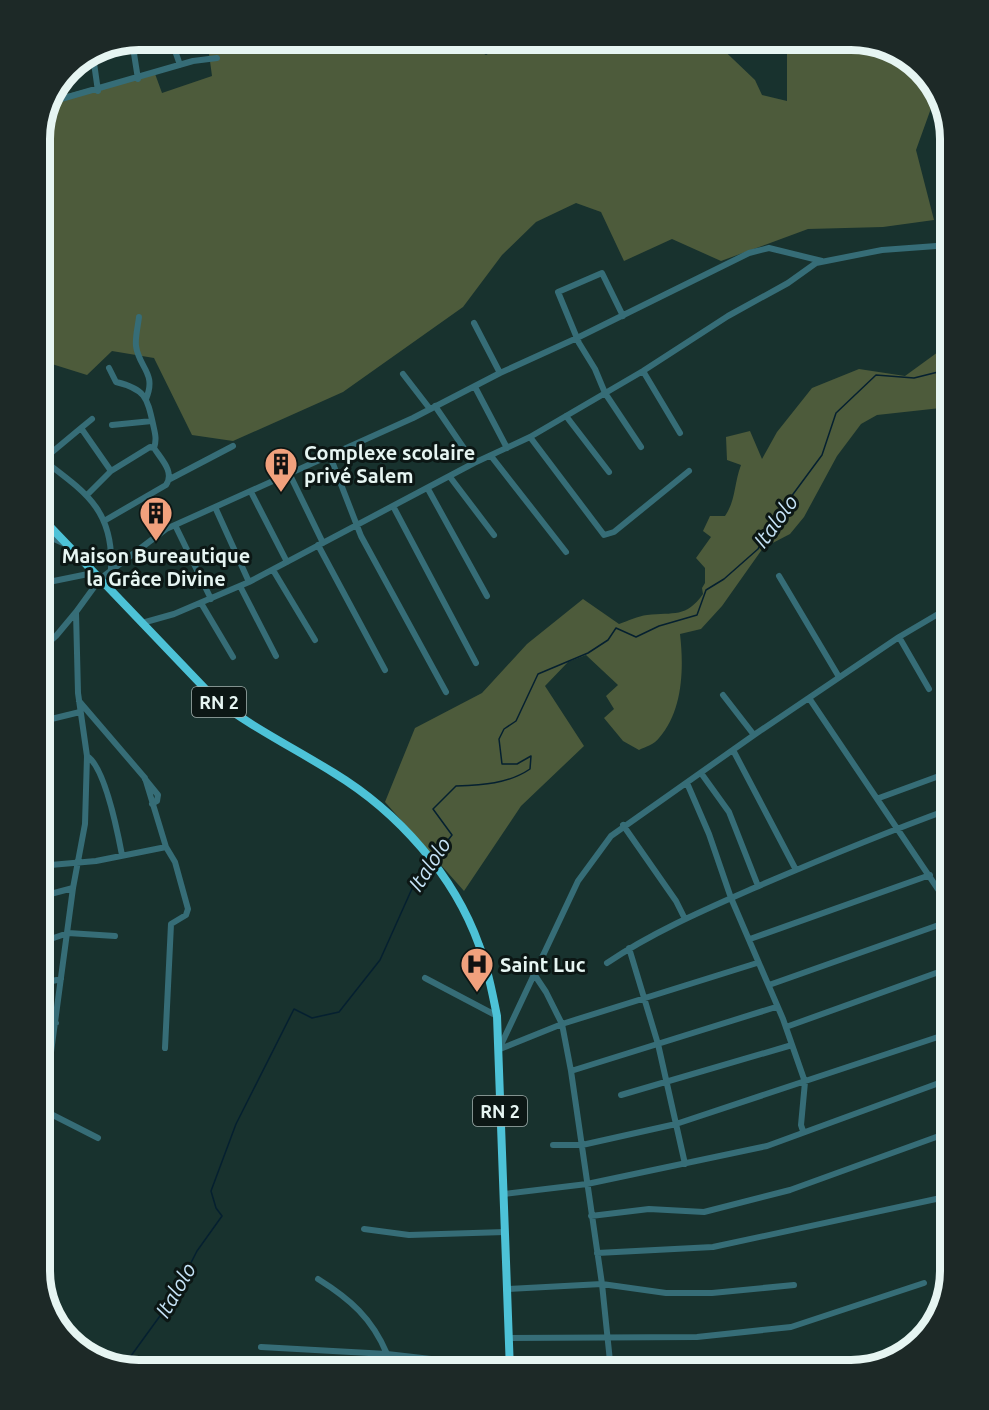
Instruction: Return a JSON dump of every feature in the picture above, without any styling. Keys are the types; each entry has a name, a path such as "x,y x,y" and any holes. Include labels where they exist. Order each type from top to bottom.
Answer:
{"highway":[{"name":"RN 2","path":"50,527 214,698 246,721 356,786 390,815 435,865 465,914 479,945 496,1017 509,1360"}],"street":[{"path":"133,50 138,79"},
{"path":"175,50 180,65"},
{"path":"59,100 98,91 180,65 217,58"},
{"path":"94,61 98,91"},
{"path":"142,623 201,603 249,582 474,463 530,437 643,371 728,316 822,261 882,250 940,246"},
{"path":"50,582 97,576 111,569 175,525 290,475 759,250 769,248 822,261"},
{"path":"623,316 602,273 558,292 577,338 595,369 605,393 641,447"},
{"path":"139,317 135,343 148,371 151,388 146,399"},
{"path":"474,323 500,373"},
{"path":"109,368 116,382 133,386 146,399 157,440 154,448"},
{"path":"643,371 680,433"},
{"path":"403,374 433,407 474,463"},
{"path":"475,387 507,448"},
{"path":"566,416 609,472"},
{"path":"50,454 92,419"},
{"path":"112,425 152,421"},
{"path":"81,428 111,471"},
{"path":"530,437 604,535 614,532 689,471"},
{"path":"104,521 166,485 170,479 233,446"},
{"path":"88,494 111,471 146,448 154,448"},
{"path":"154,448 170,473 170,479"},
{"path":"330,456 356,525 446,692"},
{"path":"491,456 566,552"},
{"path":"50,464 88,494 104,521 111,546 111,569"},
{"path":"290,475 321,544 385,670"},
{"path":"450,477 494,535"},
{"path":"428,489 487,596"},
{"path":"251,492 286,562"},
{"path":"393,506 476,663"},
{"path":"214,507 249,582"},
{"path":"175,525 211,599"},
{"path":"50,537 68,546"},
{"path":"273,570 315,640"},
{"path":"50,641 76,612 97,576"},
{"path":"778,576 840,677"},
{"path":"240,586 276,656"},
{"path":"201,603 233,657"},
{"path":"50,1061 73,888 85,824 87,756 79,701 76,612"},
{"path":"499,1049 578,881 600,849 623,825 899,637 940,613"},
{"path":"899,637 929,689"},
{"path":"723,695 754,735"},
{"path":"809,698 940,891"},
{"path":"79,701 145,778 166,847 175,862 188,912 171,924 165,1048"},
{"path":"50,719 80,712"},
{"path":"733,750 796,870"},
{"path":"87,756 93,760 100,776 122,855"},
{"path":"701,773 733,819 758,886"},
{"path":"879,798 940,776"},
{"path":"687,783 709,834 731,898 750,939 757,963 769,985 786,1027 805,1082 801,1125 803,1131"},
{"path":"607,963 629,948 731,898 898,828 940,813"},
{"path":"623,825 676,901 685,919"},
{"path":"50,865 96,861 166,847"},
{"path":"750,939 930,875"},
{"path":"50,894 73,888"},
{"path":"769,985 940,925"},
{"path":"50,939 68,933 115,936"},
{"path":"629,948 658,1044 685,1164"},
{"path":"499,1049 562,1024 645,996 757,963"},
{"path":"786,1027 940,972"},
{"path":"534,974 562,1024 602,1284 610,1360"},
{"path":"425,978 496,1017"},
{"path":"50,982 61,979"},
{"path":"571,1071 776,1007"},
{"path":"50,1024 56,1023"},
{"path":"553,1145 582,1145 676,1124 940,1036"},
{"path":"621,1095 667,1084 792,1045"},
{"path":"504,1194 587,1184 767,1146 940,1082"},
{"path":"50,1114 98,1138"},
{"path":"591,1216 649,1209 704,1212 790,1190 940,1135"},
{"path":"597,1253 713,1247 940,1198"},
{"path":"364,1229 409,1235 505,1232"},
{"path":"318,1280 352,1301 381,1338 387,1354"},
{"path":"508,1338 711,1336 791,1327 924,1283"},
{"path":"506,1289 602,1284 666,1293 712,1293 794,1285"},
{"path":"261,1347 387,1354 445,1360"}],"green space":[{"path":"208,50 478,50 486,55 495,50 724,50 755,80 762,95 787,101 787,50 868,51 900,64 921,84 933,103 916,150 934,220 883,227 808,229 721,261 672,239 624,261 601,212 576,203 536,222 502,255 463,307 343,392 233,441 192,435 154,358 112,351 87,375 50,363 50,133 53,115 61,96 154,71 162,93 212,76"},
{"path":"940,352 940,408 877,415 861,424 837,456 804,517 790,534 763,548 722,606 701,629 680,634 682,661 680,689 673,715 657,740 639,750 623,741 604,718 614,709 606,696 618,685 586,655 568,662 545,686 584,746 521,806 464,891 385,802 415,728 482,693 527,644 583,599 619,624 644,616 679,612 691,607 703,594 702,588 705,583 705,568 696,558 711,537 703,531 710,516 725,516 729,510 741,465 727,460 726,437 750,431 762,459 777,432 812,388 859,369 905,376"}],"waterway":[{"name":"Italolo","path":"434,858 452,835 433,809 456,786 504,781 530,769 531,756 517,764 502,764 499,739 504,729 516,721 538,674 588,653 608,640 616,628 636,637 659,626 697,615 706,590 724,579 758,549 785,505 822,455 836,413 876,375 914,378 940,372"},
{"name":"Italolo","path":"129,1359 173,1298 197,1251 222,1216 216,1208 211,1191 236,1124 294,1009 312,1018 339,1012 380,960 415,882 429,864"}],"place":[{"name":"Complexe scolaire privé Salem","path":"281,493"},
{"name":"Maison Bureautique la Grâce Divine","path":"156,542"},
{"name":"Saint Luc","path":"477,993"}]}
